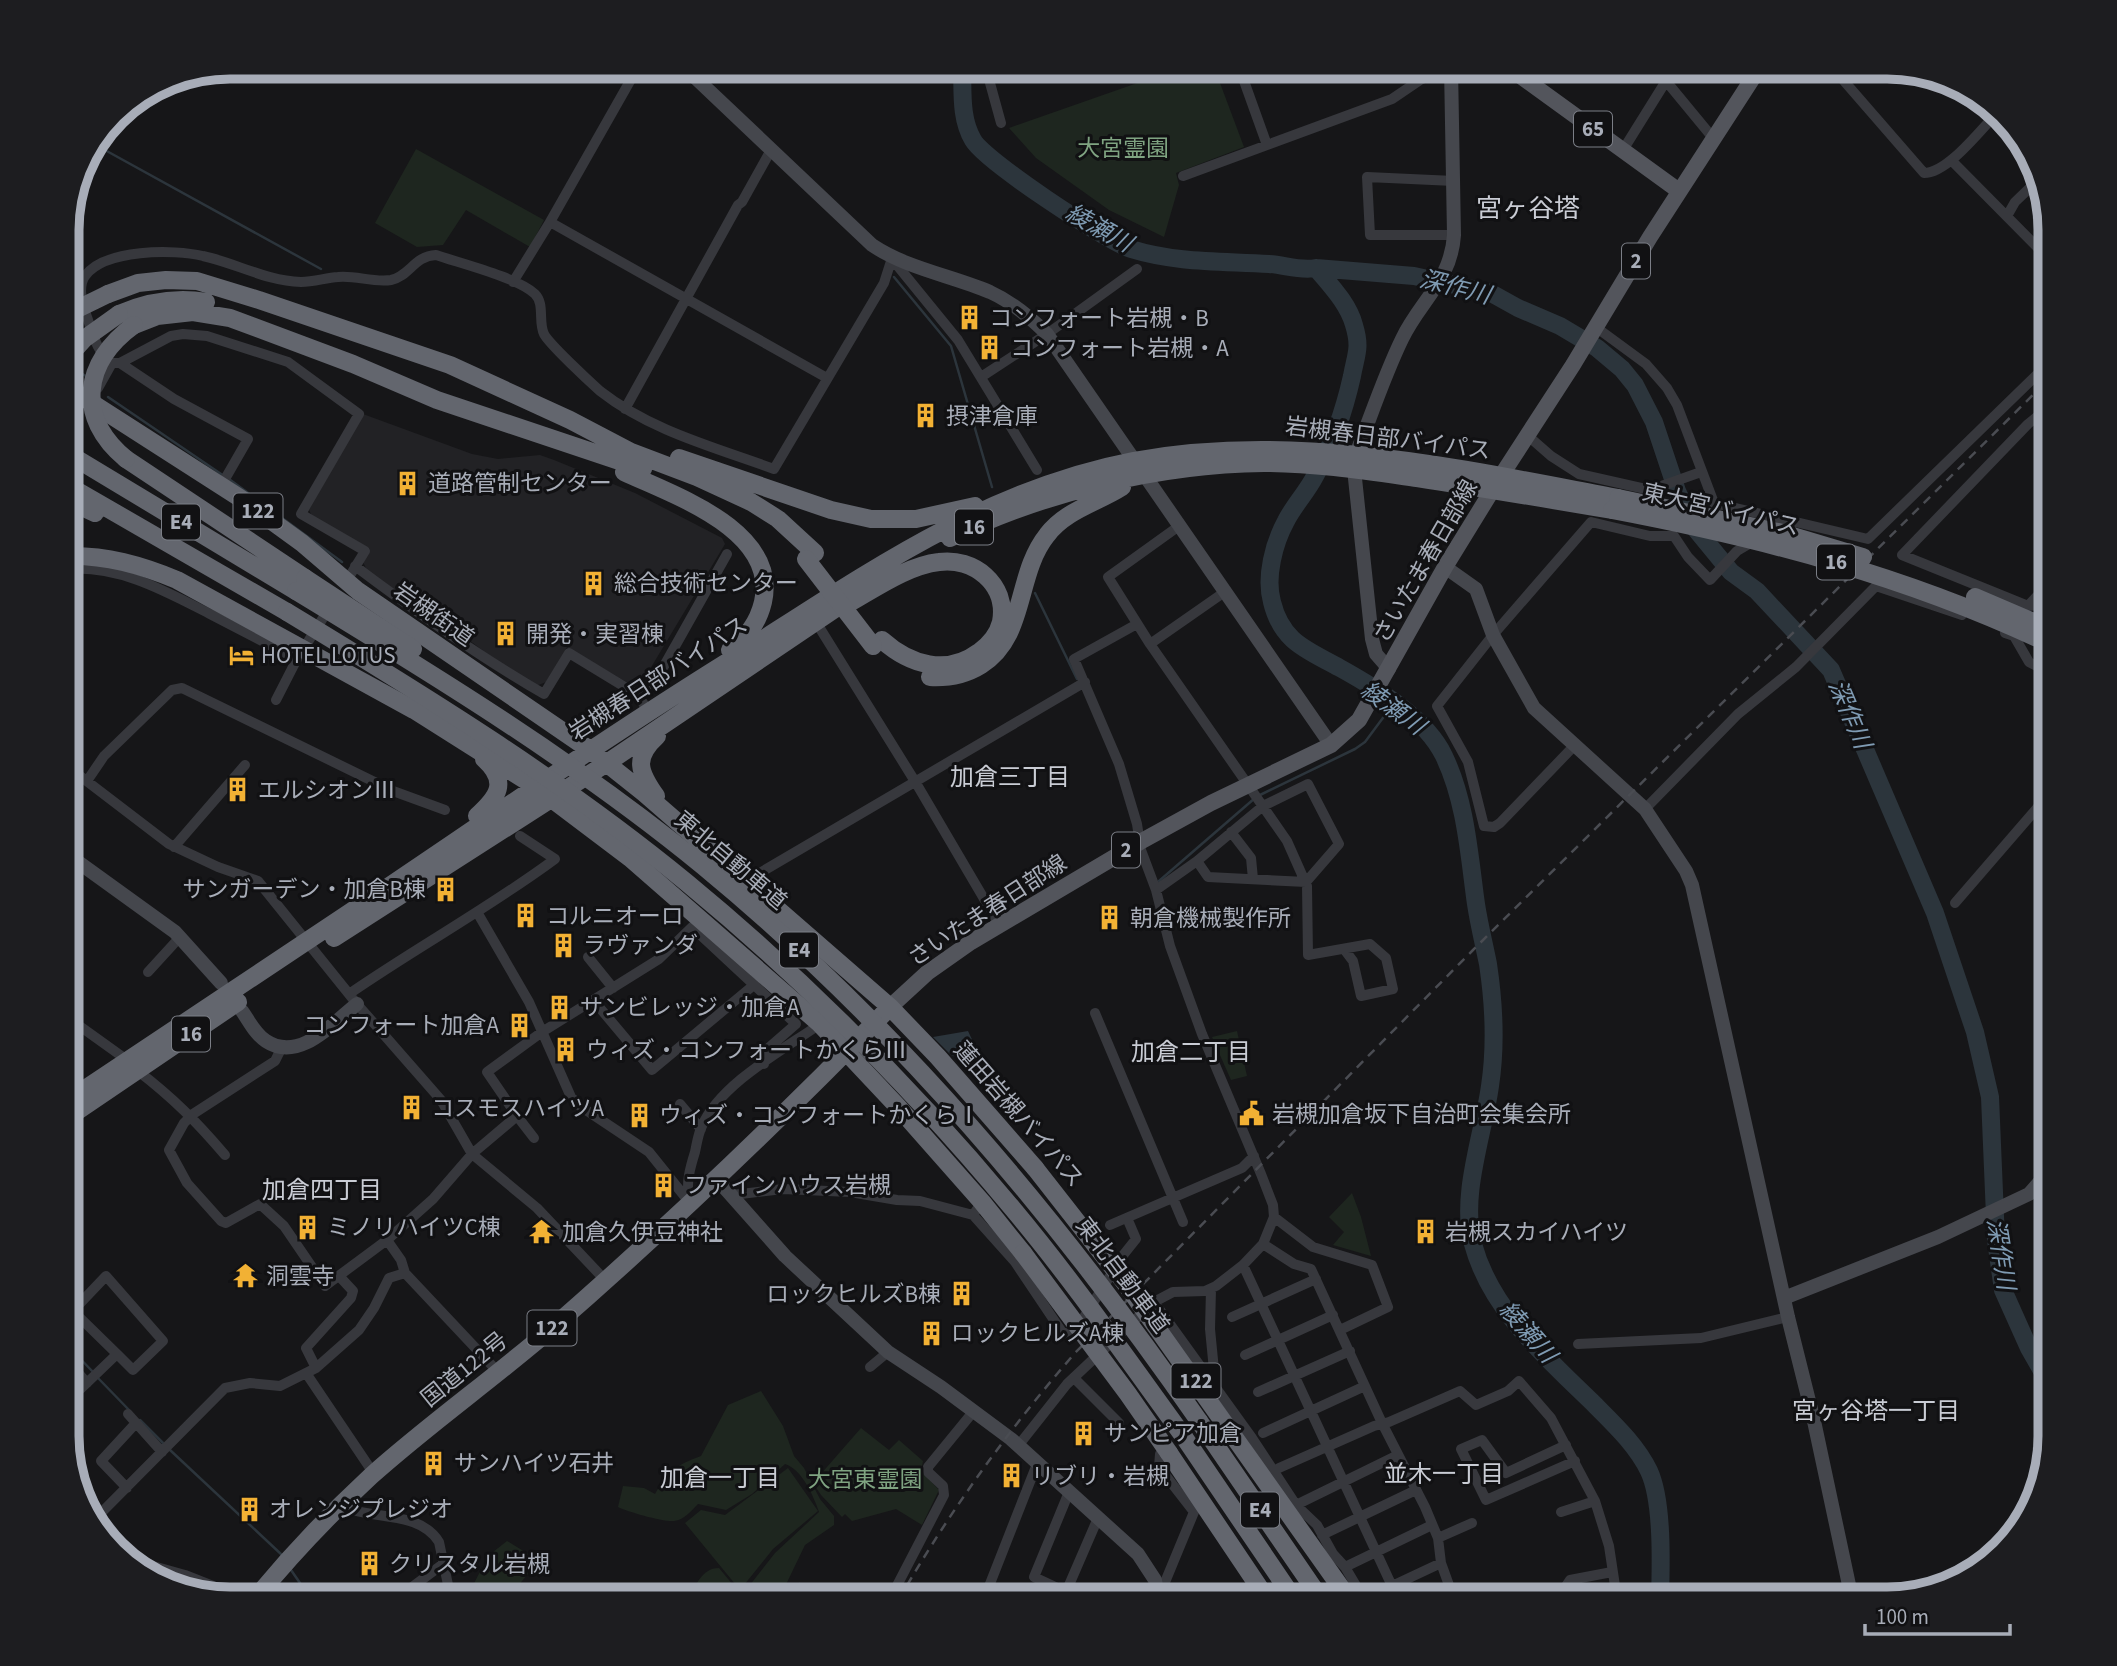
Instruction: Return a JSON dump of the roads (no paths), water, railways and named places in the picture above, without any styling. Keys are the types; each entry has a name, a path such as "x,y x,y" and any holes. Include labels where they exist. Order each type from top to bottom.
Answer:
{"highway":[{"path":"79,345 119,310 138,283 197,281 450,365 570,420 631,452 751,502 779,519 878,643 900,666 926,676 956,676 984,663 1003,645 1011,631 1031,561 1047,534 1069,515 1139,472"},
{"path":"79,331 94,317 119,310"},
{"path":"119,310 91,385 92,407 104,436 126,459 300,584"},
{"path":"79,313 119,310 157,316 193,312 230,318 353,364 438,400 630,464 724,501 811,556"},
{"name":"岩槻街道","path":"79,394 351,574 417,633 590,750 890,1007"},
{"path":"570,420 851,515 902,520 968,506 989,506"},
{"path":"564,443 687,501 721,521 746,544 762,570 764,597 754,627 724,655 669,690 652,709"},
{"name":"岩槻春日部バイパス","path":"312,945 427,860 652,709 885,562 989,506 1067,477 1237,464 1289,457 1349,461 1497,482"},
{"name":"東北自動車道","path":"79,460 300,584 486,708 596,784 742,899 790,942 895,1044 981,1137 1059,1230 1111,1297 1199,1421 1312,1587"},
{"name":"岩槻春日部バイパス","path":"79,1108 133,1065 312,945 607,763 903,563 956,535 1049,499 1139,472"},
{"name":"東大宮バイパス","path":"1497,482 1758,528 1836,549 1930,580 2038,623"},
{"name":"東北自動車道","path":"79,492 287,612 495,743 587,806 685,881 780,965 864,1045 971,1160 1062,1271 1184,1437 1285,1587"},
{"name":"東大宮バイパス","path":"1615,504 1844,564 1926,592 2038,638"},
{"path":"79,505 191,556"},
{"name":"122","path":"79,557 115,559 177,580 414,709 536,787 686,905 820,1024 899,1108 978,1208 1023,1254 1128,1394 1165,1453 1258,1587"},
{"path":"818,620 900,575 936,562 968,564 985,575 996,591 1001,613 998,630 984,648 968,659 949,665 928,665 878,643"},
{"path":"671,817 642,775 642,756 647,746 665,730 731,678"},
{"path":"414,709 482,757 494,770 498,781 496,797 492,802 427,860"},
{"path":"524,815 545,811 563,812 581,821"},
{"name":"国道122号","path":"267,1587 341,1505 374,1474 499,1373 605,1280 690,1203 890,1007"},
{"name":"蓮田岩槻バイパス","path":"890,1007 939,1056 1035,1168 1141,1306 1340,1587"},
{"name":"岩槻春日部バイパス","path":"79,1094 133,1065"}],"main road":[{"name":"65","path":"1530,79 1679,191"},
{"name":"さいたま春日部線","path":"890,1007 949,956 1140,842 1257,796 1350,729 1368,707 1445,567 1497,482 1752,79"}],"street":[{"path":"513,282 551,222 631,79"},
{"path":"697,79 872,245 892,258 989,292 1021,310 1047,334 1139,472 1226,591 1331,745"},
{"path":"989,79 1001,123"},
{"path":"1244,79 1267,145"},
{"path":"1183,176 1392,99 1422,79"},
{"path":"1386,675 1376,654 1373,639 1349,461 1398,347 1448,268 1454,235 1451,79"},
{"path":"1843,79 1924,173 1934,173 1951,160 1990,120"},
{"path":"1623,150 1666,80 1713,138"},
{"path":"625,409 771,150"},
{"path":"1951,160 2038,248"},
{"path":"1454,181 1367,177 1370,235 1454,235"},
{"path":"2007,216 2015,202 2031,186"},
{"path":"551,222 827,379"},
{"path":"220,486 248,439 174,399 116,363 107,361 99,348 81,298 86,275 100,264 126,256 173,252 202,256 278,279 300,282 338,276 390,281 401,276 426,255 436,255 513,282 533,292 540,300 542,331 548,342 598,389 625,409 650,424 774,469 884,282 892,258"},
{"path":"892,258 958,340 1037,470"},
{"path":"981,377 1047,334 1137,269"},
{"path":"1595,330 1646,364 1667,388 1677,405 1714,503 1868,539 2038,374"},
{"path":"91,401 116,363 183,334 207,336 288,362 359,414 302,514 365,551 304,648"},
{"path":"2038,415 1902,555 2028,606 2038,605"},
{"path":"1527,435 1551,456 1579,474 1650,490 1701,472"},
{"path":"1574,746 1500,823 1494,827 1484,825 1468,762 1437,706 1493,635 1591,522 1650,536 1674,536 1688,557 1710,580 1737,551 1789,521"},
{"path":"1179,526 1108,577 1150,644 1287,841 1306,882 1308,956 1344,949 1370,944 1386,958 1393,989 1361,996 1353,961 1344,949"},
{"path":"638,695 660,673 727,554"},
{"path":"1445,567 1476,589 1493,635 1534,708 1645,809 1686,871 1692,885 1849,1587"},
{"path":"79,569 101,569 166,592 297,659 276,700"},
{"path":"351,574 544,694 569,653 638,695 652,709"},
{"path":"1953,612 1972,584"},
{"path":"1645,809 1738,714 1801,661 1876,586 2014,636 2029,662 2038,667"},
{"path":"1150,644 1226,591"},
{"path":"2014,636 2028,606 2038,595"},
{"path":"818,620 1000,926"},
{"path":"1018,1446 1074,1378 1154,1302 1173,1292 1211,1289 1243,1265 1263,1244 1274,1217 1273,1205 1170,946 1119,764 1074,659 1137,624"},
{"path":"746,881 1085,682"},
{"path":"87,781 104,755 172,690 182,688 393,791 445,810"},
{"path":"174,847 245,765"},
{"path":"79,775 174,847 258,881 353,999 441,1100 472,1154 537,1208 605,1280"},
{"path":"1156,890 1197,861 1231,832 1257,796 1308,784 1339,844 1306,882"},
{"path":"1955,903 2038,807"},
{"path":"1231,832 1251,858 1253,879"},
{"path":"242,1010 258,1035 266,1042 295,1048 314,1038 353,999 408,953 477,912 555,859 520,836"},
{"path":"1197,861 1208,877 1306,882"},
{"path":"79,863 180,937 221,983"},
{"path":"477,912 529,1002 571,1097 580,1107 649,1153 690,1203"},
{"path":"534,1138 487,1072 542,1032 659,959 692,928 796,1024 764,1052 764,1064"},
{"path":"148,972 180,937"},
{"path":"588,957 612,988"},
{"path":"594,1001 652,1070 755,984"},
{"path":"1095,1013 1183,1222"},
{"path":"690,1203 687,1186 701,1129 726,1091 820,1024"},
{"path":"79,1026 172,1097 225,1155"},
{"path":"282,1047 275,1061 192,1116 184,1124 169,1150 187,1183 221,1221 226,1223 260,1204 284,1226 325,1286 387,1240 433,1199 472,1154 517,1116"},
{"path":"680,1104 701,1129"},
{"path":"1110,1225 1242,1168 1254,1156"},
{"path":"716,1178 785,1256 888,1352 1018,1446 1138,1554 1158,1587"},
{"path":"1784,1298 1937,1237 2029,1194 2038,1184"},
{"path":"732,1195 783,1189 850,1192 897,1200 978,1208 1062,1332 1072,1336 1136,1239 1128,1218"},
{"path":"1274,1217 1313,1247 1371,1265 1388,1307 1340,1330"},
{"path":"387,1240 401,1260 405,1273 499,1373"},
{"path":"1263,1244 1294,1264 1311,1269 1438,1538 1441,1563 1449,1587"},
{"path":"1243,1265 1392,1587"},
{"path":"100,1514 225,1388 250,1383 281,1385 311,1371 359,1330 389,1278 405,1273"},
{"path":"79,1304 106,1276 163,1341 133,1370 79,1322"},
{"path":"339,1276 353,1292 351,1298 306,1348 311,1371 374,1474"},
{"path":"1232,1317 1316,1279"},
{"path":"1207,1377 1214,1370 1210,1329 1211,1289"},
{"path":"1154,1302 1252,1438 1296,1505 1317,1525 1357,1587"},
{"path":"1245,1355 1333,1315"},
{"path":"1578,1344 1701,1338 1788,1317"},
{"path":"1258,1392 1350,1351"},
{"path":"870,1367 888,1352"},
{"path":"79,1390 117,1354"},
{"path":"79,1369 92,1378"},
{"path":"1074,1378 1119,1423"},
{"path":"1279,1468 1461,1391 1476,1405 1507,1391 1519,1381 1551,1418 1595,1502 1609,1546 1615,1587"},
{"path":"1263,1433 1365,1386"},
{"path":"897,1587 943,1495 943,1486 928,1472 928,1467 973,1412"},
{"path":"128,1414 165,1449"},
{"path":"127,1488 101,1461 136,1423"},
{"path":"1566,1445 1506,1473 1482,1440 1461,1449 1486,1500 1575,1461"},
{"path":"1160,1587 1194,1512 1159,1467 1165,1453"},
{"path":"1296,1505 1398,1455"},
{"path":"989,1587 1037,1464"},
{"path":"1322,1535 1416,1490"},
{"path":"1055,1587 1034,1577 1069,1492"},
{"path":"1562,1512 1595,1502"},
{"path":"341,1505 350,1510 400,1517 434,1534 439,1542 448,1587"},
{"path":"1068,1587 1098,1517"},
{"path":"1438,1538 1472,1523"},
{"path":"1345,1567 1432,1525"},
{"path":"1404,1587 1441,1563"},
{"path":"413,1587 443,1564"},
{"path":"152,1566 213,1586"},
{"path":"1565,1587 1570,1580 1612,1572"}],"waterway":[{"name":"深作川","path":"962,79 966,123 973,140 982,150 1073,217 1131,249 1199,261 1414,276 1491,293 1560,326 1597,348 1622,369 1635,385 1654,422 1677,491 1694,527 1731,572 1757,591 1831,670 1935,913 1975,1032 1990,1097 1996,1240 2003,1290 2038,1364"},
{"path":"102,149 321,269"},
{"name":"綾瀬川","path":"1316,268 1348,309 1356,333 1357,351 1333,440 1278,539 1270,571 1272,602 1276,616 1289,636 1307,650 1399,705 1425,729 1444,756 1466,828 1493,1010 1494,1040 1490,1086 1474,1165 1469,1206 1473,1244 1481,1268 1507,1312 1541,1352 1625,1436 1649,1471 1659,1516 1660,1587"},
{"path":"894,277 951,346 992,487"},
{"path":"79,372 89,378"},
{"path":"108,397 224,476"},
{"path":"229,479 342,562"},
{"path":"1035,593 1077,679"},
{"path":"1260,795 1355,749 1365,742 1394,703"},
{"path":"1159,881 1255,798"},
{"path":"79,1357 94,1373"},
{"path":"98,1378 130,1411"},
{"path":"140,1420 165,1445"},
{"path":"170,1450 282,1555"},
{"path":"291,1570 303,1587"}],"railway":[{"path":"906,1587 981,1472 1075,1353 1472,951 2038,390"}],"place":[{"name":"コンフォート岩槻・B","path":"969,318"},
{"name":"コンフォート岩槻・A","path":"990,348"},
{"name":"摂津倉庫","path":"926,416"},
{"name":"道路管制センター","path":"408,483"},
{"name":"総合技術センター","path":"594,583"},
{"name":"開発・実習棟","path":"506,634"},
{"name":"HOTEL LOTUS","path":"241,655"},
{"name":"エルシオンⅢ","path":"238,790"},
{"name":"サンガーデン・加倉B棟","path":"446,889"},
{"name":"コルニオーロ","path":"526,916"},
{"name":"朝倉機械製作所","path":"1110,918"},
{"name":"ラヴァンダ","path":"563,945"},
{"name":"サンビレッジ・加倉A","path":"560,1007"},
{"name":"コンフォート加倉A","path":"519,1025"},
{"name":"ウィズ・コンフォートかくらⅢ","path":"566,1050"},
{"name":"コスモスハイツA","path":"411,1108"},
{"name":"岩槻加倉坂下自治町会集会所","path":"1252,1114"},
{"name":"ウィズ・コンフォートかくらⅠ","path":"639,1115"},
{"name":"ファインハウス岩槻","path":"664,1185"},
{"name":"ミノリハイツC棟","path":"307,1227"},
{"name":"加倉久伊豆神社","path":"542,1232"},
{"name":"岩槻スカイハイツ","path":"1425,1232"},
{"name":"洞雲寺","path":"246,1276"},
{"name":"ロックヒルズB棟","path":"961,1294"},
{"name":"ロックヒルズA棟","path":"931,1333"},
{"name":"サンピア加倉","path":"1084,1433"},
{"name":"サンハイツ石井","path":"434,1463"},
{"name":"リブリ・岩槻","path":"1011,1476"},
{"name":"オレンジプレジオ","path":"249,1509"},
{"name":"クリスタル岩槻","path":"369,1564"}],"district":[{"name":"宮ヶ谷塔","path":"1528,208"},
{"name":"加倉三丁目","path":"1010,777"},
{"name":"加倉二丁目","path":"1191,1052"},
{"name":"加倉四丁目","path":"322,1190"},
{"name":"宮ヶ谷塔一丁目","path":"1876,1411"},
{"name":"並木一丁目","path":"1444,1474"},
{"name":"加倉一丁目","path":"720,1478"}],"park label":[{"name":"大宮霊園","path":"1123,148"},
{"name":"大宮東霊園","path":"865,1479"}]}
